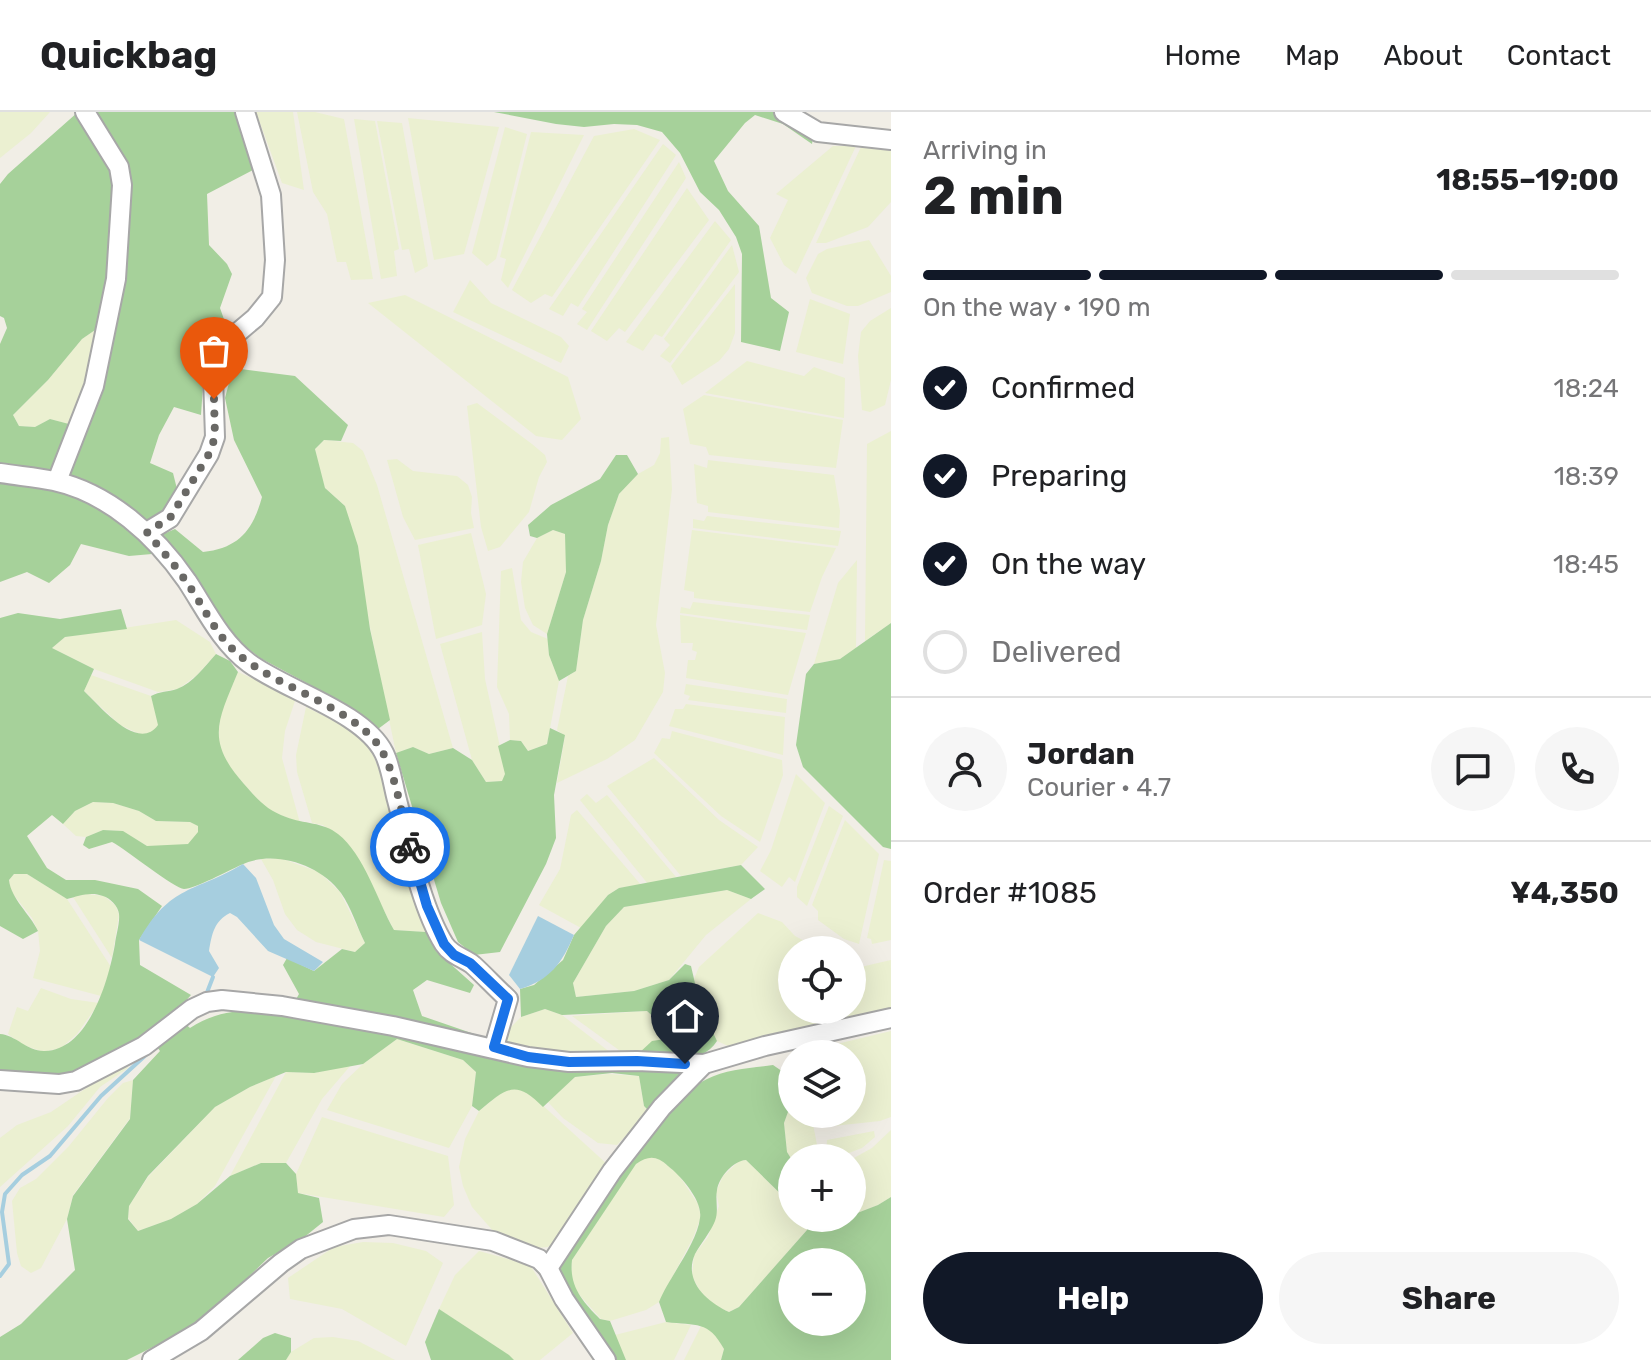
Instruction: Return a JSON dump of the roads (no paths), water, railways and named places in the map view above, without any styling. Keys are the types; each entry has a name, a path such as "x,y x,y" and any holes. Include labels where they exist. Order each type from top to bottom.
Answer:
{"street":[{"path":"57,481 94,386 116,279 122,185 119,167 85,112"},
{"path":"147,532 170,518 209,454 215,437 213,377 217,354 272,297 275,260 271,195 245,112"},
{"path":"784,112 818,132 891,140"},
{"path":"0,473 57,481 131,518 147,532 184,578 235,652 251,665 358,725 376,742 389,768 427,906 444,944 454,955 470,963 508,999 494,1047"},
{"path":"0,1080 59,1084 76,1081 144,1046 192,1009 222,1000 282,1006 494,1047 528,1057 569,1062 704,1064 765,1046 891,1018"},
{"path":"548,1268 612,1171 662,1107 704,1064"},
{"path":"152,1360 201,1331 301,1249 354,1229 389,1225 493,1241 539,1259 548,1268 564,1299 606,1360"}],"water":[{"path":"243,864 256,878 274,925 284,939 323,962 314,971 268,951 230,913 217,924 211,939 209,951 219,968 213,977 139,940 173,899"},
{"path":"538,916 574,935 554,969 539,981 520,989 509,975"}],"waterway":[{"path":"206,995 213,977"},
{"path":"0,1276 9,1264 2,1212 5,1194 22,1175 50,1156 101,1096 147,1054"}]}
